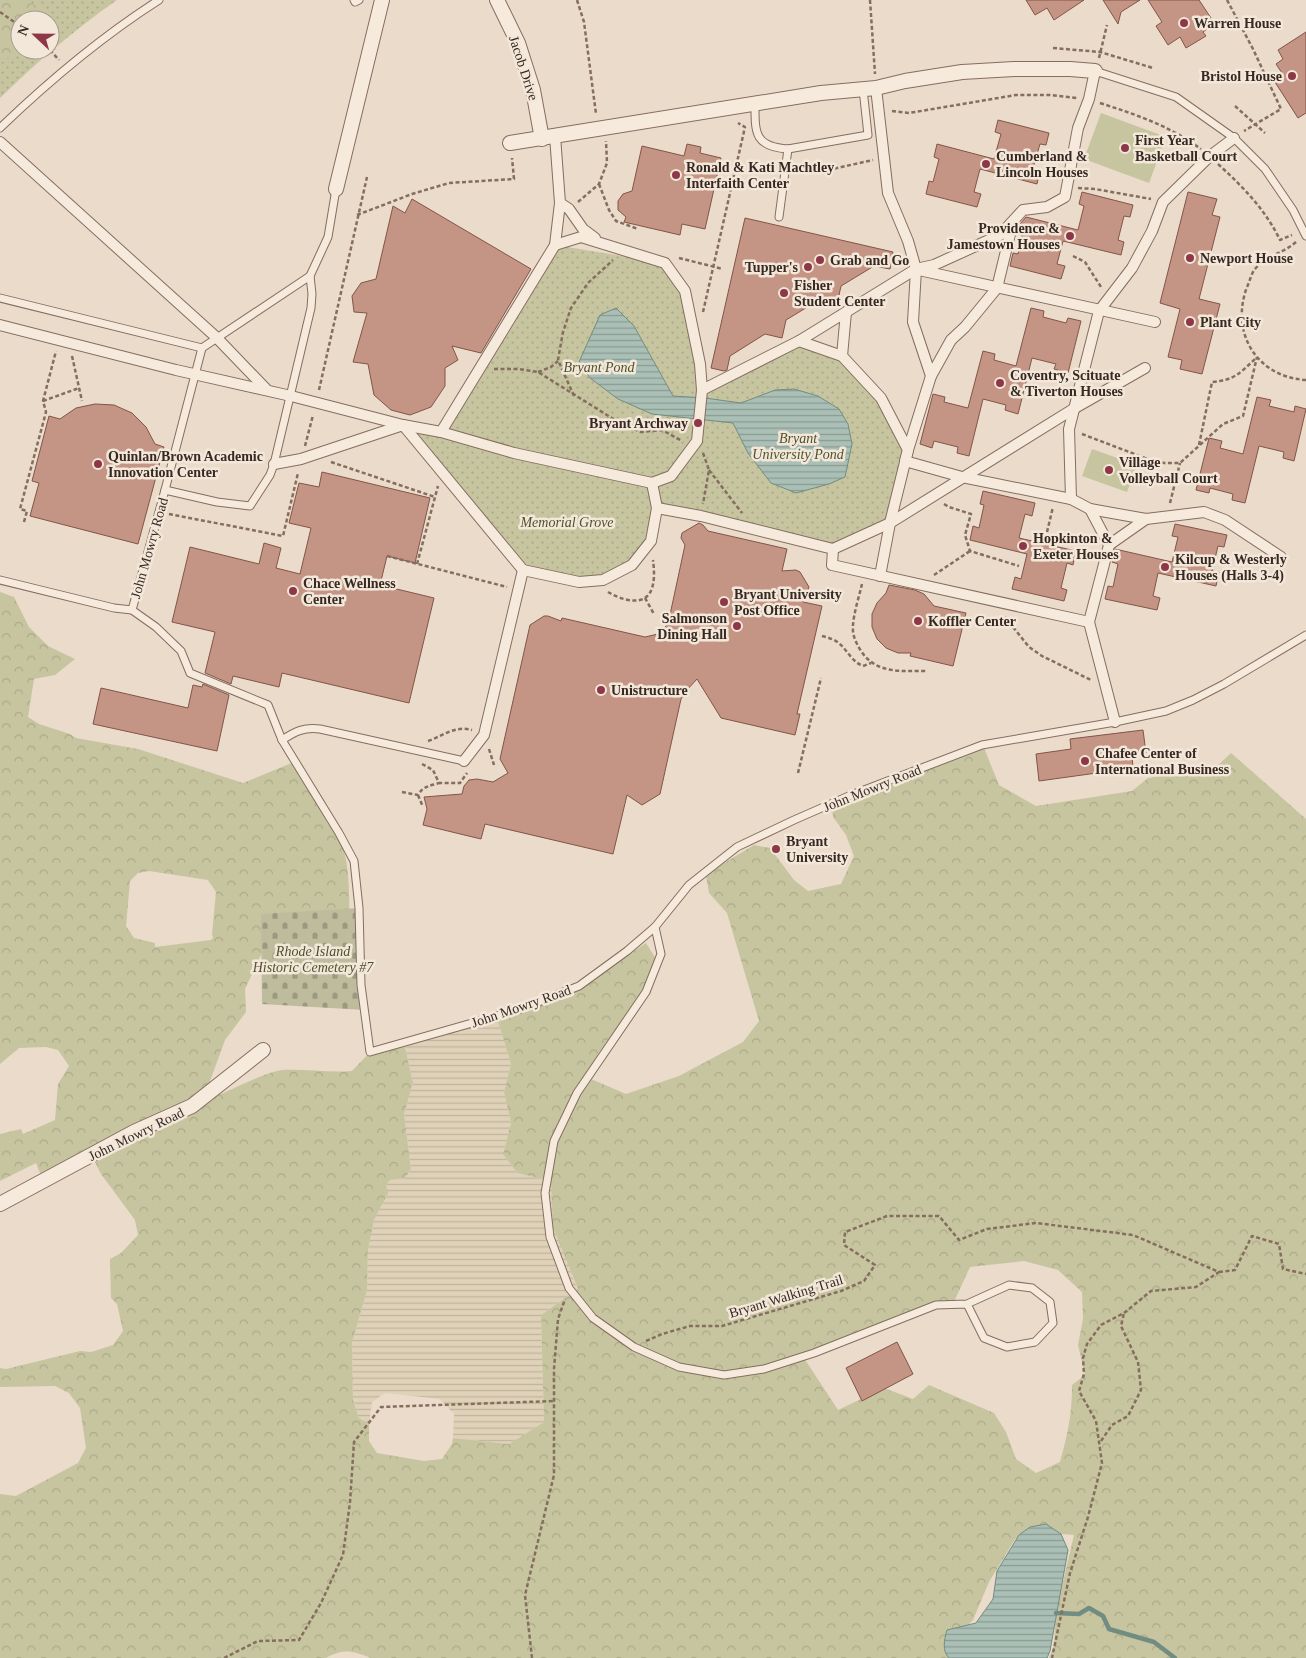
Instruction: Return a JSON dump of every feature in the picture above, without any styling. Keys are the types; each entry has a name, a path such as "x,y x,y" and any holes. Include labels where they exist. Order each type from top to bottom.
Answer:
{"street":[{"path":"336,190 382,0"},
{"name":"Jacob Drive","path":"498,0 518,42 548,138"},
{"path":"510,143 755,104 870,88 962,72 1014,69 1095,71 1089,99 1078,128 1065,197 1048,207 1023,210 1000,235 934,265 916,269 799,341 702,390"},
{"path":"870,88 879,105 888,193 908,241 916,269 913,322 931,376"},
{"path":"442,432 555,245 564,206 548,138"},
{"path":"1071,500 1069,428 1099,311 1132,268 1152,231 1164,202 1210,156 1234,138"},
{"path":"0,142 216,337 267,390"},
{"path":"564,206 583,229 600,242"},
{"path":"880,576 905,461 931,376 951,340 965,327 998,288 1014,220"},
{"path":"0,325 403,425 442,432 514,453 652,483 671,476 694,444 699,424 702,390 700,364 685,291 665,263 581,237 555,245"},
{"path":"916,269 1154,322"},
{"path":"842,356 846,312"},
{"path":"799,341 842,356 881,398 908,450"},
{"path":"657,508 700,516 833,549 890,524 962,477 1145,368"},
{"path":"274,464 311,456 403,425"},
{"path":"403,425 522,570 579,582 603,580 632,565 650,541 657,508 652,483"},
{"path":"905,461 962,477 1056,496 1071,500 1090,509 1146,519 1204,512 1225,520 1281,557"},
{"path":"1090,509 1109,545"},
{"path":"1115,722 1089,622 1109,545 1146,519"},
{"path":"833,549 832,566 1089,622"},
{"path":"464,761 484,735 522,570"},
{"name":"John Mowry Road","path":"0,1204 134,1132 192,1106 263,1050"}],"lane":[{"path":"0,128 66,68 124,22 159,0"},
{"path":"354,0 355,2 359,0"},
{"path":"1095,71 1176,97 1234,138 1264,169 1294,210 1306,236"},
{"path":"755,104 755,131 764,144 788,149 868,135 870,88"},
{"path":"778,217 788,149"},
{"path":"165,490 217,502 250,506 270,475 291,396 311,308 310,276 328,237 336,190"},
{"path":"0,298 202,348 310,276"},
{"name":"John Mowry Road","path":"202,348 132,610 156,627 181,651 190,673 268,705 282,740 340,833 354,861 359,908 361,985 370,1052 518,1010 580,986 655,927 689,885 737,847 850,795 982,745 1115,722 1166,711 1193,700 1306,635"},
{"path":"0,580 114,608 132,610"},
{"path":"282,740 300,729 320,729 464,761"},
{"path":"655,927 661,954 646,992 577,1094 554,1141 545,1193 550,1237 569,1288 593,1318 634,1347 679,1367 724,1375 764,1369 814,1352 936,1305 967,1304 1009,1284 1032,1288 1050,1302 1053,1323 1035,1342 1007,1347 984,1338 967,1304"}],"path":[{"path":"577,0 584,22 598,129"},
{"path":"870,0 870,88"},
{"path":"1226,0 1253,49 1281,109 1234,138"},
{"path":"1095,71 1107,25"},
{"path":"1053,48 1100,52 1153,68"},
{"path":"59,60 66,68"},
{"path":"879,105 894,111 909,112 1016,95 1050,95 1089,99 1147,119 1181,135 1210,156 1245,189 1272,224 1280,240 1292,235 1296,243 1268,257 1254,270 1243,299 1242,330 1252,352 1275,373 1294,379 1306,380"},
{"path":"1235,106 1265,133"},
{"path":"703,314 745,127 740,122 730,124"},
{"path":"564,206 599,184 607,163 607,144 598,145"},
{"path":"357,214 449,183 514,179 512,159 521,157"},
{"path":"828,170 883,158"},
{"path":"599,184 609,210 616,221 638,229"},
{"path":"1065,197 1076,188 1095,189 1164,202"},
{"path":"574,396 558,360 570,308 588,283 622,250"},
{"path":"1073,256 1085,262 1098,280 1107,300"},
{"path":"679,258 723,269"},
{"path":"64,341 82,401"},
{"path":"24,522 27,511 20,509 46,412 43,401 64,341"},
{"path":"1166,517 1180,463 1224,424 1244,416 1257,357"},
{"path":"1199,445 1212,382 1228,380 1241,372 1257,357"},
{"path":"538,372 551,367 558,360"},
{"path":"480,370 519,369 538,372 623,425 641,432 662,430 694,444 707,460 709,470 700,516"},
{"path":"43,401 79,388"},
{"path":"1069,428 1145,458 1164,463 1180,463"},
{"path":"311,456 435,497"},
{"path":"709,470 754,529"},
{"path":"417,564 441,472"},
{"path":"933,496 949,507 971,514 965,535 970,551"},
{"path":"1048,532 1056,496"},
{"path":"603,580 606,591 616,597 630,601 644,598 652,589 654,575 653,560 645,549"},
{"path":"970,551 1019,566"},
{"path":"920,584 970,551"},
{"path":"387,556 518,590"},
{"path":"865,573 853,626 855,642 866,658 878,667 926,671"},
{"path":"644,598 654,614"},
{"path":"991,600 1029,646 1042,656 1107,688"},
{"path":"822,636 834,640 846,650 856,663 863,666 872,663"},
{"path":"798,773 821,678"},
{"path":"425,741 437,738 454,729 468,729 484,735 494,765"},
{"path":"418,795 425,787 439,783"},
{"path":"402,792 418,795"},
{"path":"418,795 423,807"},
{"name":"Bryant Walking Trail","path":"634,1347 662,1334 690,1326 722,1326 841,1291 864,1281 875,1265 844,1245 845,1232 887,1216 939,1216 959,1240 987,1229 1036,1223 1133,1235 1219,1272"},
{"path":"1052,1658 1070,1573 1088,1517 1102,1463 1096,1421 1079,1391 1084,1374 1083,1358 1087,1344 1101,1325 1124,1312 1151,1291 1196,1287 1219,1272 1234,1270 1252,1236 1279,1244 1283,1268 1306,1274"},
{"path":"532,1658 525,1595 554,1475 554,1369 558,1319 569,1288"},
{"path":"1100,1442 1112,1425 1128,1416 1141,1390 1138,1362 1122,1326 1124,1312"},
{"path":"224,1658 258,1641 299,1640 321,1603 343,1555 350,1502 354,1442 381,1407 554,1401"}],"shaded area":[{"path":"616,308 634,326 673,396 741,403 775,390 794,389 818,396 839,409 848,424 852,444 845,477 829,484 796,493 771,483 748,453 733,423 652,414 618,399 590,378 579,362 600,315"},
{"path":"497,1018 511,1064 504,1092 511,1123 503,1154 517,1173 551,1181 572,1276 578,1289 541,1315 544,1422 509,1444 453,1438 454,1414 440,1399 385,1393 372,1402 369,1424 359,1418 353,1400 352,1343 367,1290 368,1250 374,1220 387,1194 386,1185 389,1180 405,1178 411,1169 404,1114 413,1083 405,1047"},
{"path":"1046,1524 1061,1534 1068,1550 1050,1651 1047,1658 949,1658 944,1649 947,1630 976,1623 993,1599 997,1571 1019,1535 1030,1527"}],"green space":[{"path":"0,0 117,0 60,44 60,10 10,10 10,60 41,60 0,98"},
{"path":"0,0 22,0 47,10 10,10 10,56 0,64"},
{"name":"First Year Basketball Court","path":"1101,113 1166,137 1149,183 1084,159"},
{"path":"555,245 665,263 685,291 702,390 799,341 842,356 881,398 908,450 890,523 833,549 657,508 652,487 651,541 632,565 603,580 523,570 403,425 442,431"},
{"name":"Village Volleyball Court","path":"1092,449 1137,465 1127,492 1082,476"},
{"path":"0,592 14,597 29,627 48,646 75,659 55,675 34,679 28,717 39,724 70,734 76,738 138,749 243,783 294,762 328,824 336,833 342,845 348,871 350,924 266,944 245,989 246,1012 225,1040 210,1081 214,1097 275,1071 352,1071 372,1050 405,1047 413,1083 404,1114 411,1169 405,1178 390,1180 386,1185 388,1193 374,1220 368,1250 367,1290 352,1343 353,1400 359,1418 369,1424 369,1441 377,1453 424,1461 442,1459 452,1444 453,1438 509,1444 544,1422 541,1315 578,1289 553,1227 551,1181 517,1173 503,1154 511,1123 504,1092 511,1064 497,1018 565,997 646,943 656,959 637,1002 597,1055 591,1079 626,1094 679,1076 743,1042 759,1021 727,913 709,893 706,876 754,845 770,848 794,880 808,891 841,884 854,856 846,835 833,817 832,802 984,748 999,785 1036,806 1132,791 1148,778 1216,767 1231,753 1306,819 1306,1658 1049,1658 1054,1646 1056,1612 1074,1535 1035,1532 1015,1539 989,1582 973,1620 953,1641 953,1658 371,1658 343,1652 326,1658 0,1658 0,1494 16,1496 78,1463 86,1448 80,1408 69,1393 55,1386 0,1387 0,1368 6,1369 80,1351 91,1352 113,1345 123,1331 117,1304 111,1298 110,1259 121,1253 138,1235 135,1220 101,1174 92,1156 42,1178 36,1163 0,1181 0,1134 21,1129 23,1134 55,1120 58,1084 69,1066 58,1050 46,1047 19,1048 0,1064","holes":["149,871 208,880 216,892 213,938 211,940 155,947 155,943 134,938 126,926 130,881 138,873","1024,1261 1058,1270 1082,1292 1083,1319 1078,1345 1085,1375 1072,1385 1069,1424 1060,1462 1036,1473 1016,1459 1006,1432 994,1413 929,1385 913,1399 884,1388 838,1410 804,1358 933,1304 953,1304 970,1267"]},
{"name":"Rhode Island Historic Cemetery #7","path":"359,908 365,1010 262,1004 261,914"}],"building":[{"path":"1026,0 1084,0 1054,20 1047,8 1035,15"},
{"path":"1103,0 1140,0 1121,12 1118,24"},
{"name":"Warren House","path":"1148,0 1199,0 1211,18 1206,20 1210,27 1203,32 1206,36 1186,48 1180,37 1168,45 1156,26 1162,22"},
{"name":"Bristol House","path":"1306,32 1306,113 1298,118 1273,79 1282,73 1276,64 1283,59 1278,50"},
{"name":"Cumberland & Lincoln Houses","path":"998,120 1049,133 1046,145 1040,144 1033,168 1040,170 1037,184 980,169 974,192 981,194 977,207 926,194 929,181 933,182 939,159 934,157 937,144 994,159 1001,134 995,132"},
{"name":"Ronald & Kati Machtley Interfaith Center","path":"687,144 701,147 700,153 721,158 705,229 682,224 680,235 624,222 626,217 618,210 618,201 623,194 632,191 642,146 684,156"},
{"name":"Providence & Jamestown Houses","path":"1082,192 1133,205 1130,217 1124,216 1118,240 1124,242 1121,255 1063,241 1057,264 1065,266 1061,279 1010,266 1013,253 1018,254 1023,231 1018,229 1026,217 1078,230 1084,206 1079,204"},
{"name":"Newport House","path":"1188,192 1217,199 1212,215 1220,217 1199,299 1220,304 1202,374 1180,369 1182,360 1168,357 1180,309 1160,303"},
{"path":"412,199 531,269 481,353 452,346 458,360 445,368 445,386 431,407 410,415 391,410 374,395 368,364 353,362 367,313 354,312 352,296 361,283 376,279 393,206 405,213"},
{"name":"Fisher Student Center","path":"745,218 893,252 890,269 874,266 841,286 837,304 819,300 786,320 782,338 765,334 730,356 727,370 724,371 711,368"},
{"name":"Coventry, Scituate & Tiverton Houses","path":"1031,308 1044,311 1043,317 1066,323 1068,318 1081,321 1068,373 1054,369 1056,364 1032,358 1018,414 1005,410 1006,405 983,399 969,456 957,453 958,447 934,441 932,448 920,444 933,394 945,397 944,402 968,408 983,351 995,354 994,360 1016,366"},
{"path":"1257,397 1271,400 1269,406 1294,412 1295,406 1306,409 1294,461 1283,458 1284,452 1259,446 1245,503 1232,500 1233,494 1210,488 1209,493 1196,490 1209,438 1222,441 1220,448 1243,454"},
{"name":"Quinlan/Brown Academic Innovation Center","path":"95,404 114,405 132,413 146,427 155,444 164,447 138,544 30,516 39,483 32,481 49,416 60,419 76,408"},
{"name":"Chace Wellness Center","path":"322,472 430,498 415,563 387,556 380,585 434,598 409,703 282,673 279,687 233,676 231,684 205,673 215,632 172,622 190,547 259,564 264,543 281,548 276,568 300,574 311,528 289,523 299,483 319,487"},
{"name":"Hopkinton & Exeter Houses","path":"983,491 1035,503 1032,516 1025,514 1019,538 1076,551 1073,565 1067,563 1061,588 1067,590 1064,601 1012,589 1015,577 1021,579 1027,554 970,540 973,526 979,528 984,505 980,504"},
{"name":"Unistructure","path":"699,523 708,531 787,549 782,571 796,570 800,572 809,587 803,602 822,606 797,714 800,714 795,735 721,718 697,679 681,699 660,794 642,805 627,795 613,854 485,824 481,839 423,825 427,809 424,797 462,794 464,786 469,780 477,779 493,782 508,773 500,759 530,625 544,616 548,616 561,621 562,618 645,637 658,634 668,624 685,545 681,538 682,533"},
{"name":"Kilcup & Westerly Houses (Halls 3-4)","path":"1175,524 1227,535 1224,547 1218,546 1212,571 1219,572 1216,586 1158,573 1153,596 1160,598 1157,610 1105,599 1108,586 1113,587 1118,564 1112,562 1115,549 1172,562 1178,537 1172,536"},
{"name":"Koffler Center","path":"889,585 915,590 924,594 934,606 966,613 953,666 910,656 911,653 898,653 886,648 877,639 872,627 872,614"},
{"path":"203,684 229,695 217,751 93,724 101,688 188,708 193,685 202,687"},
{"name":"Chafee Center of International Business","path":"1143,730 1146,753 1132,755 1133,768 1039,781 1036,754 1071,749 1070,739"},
{"path":"897,1342 913,1374 862,1401 846,1368"}],"waterway":[{"path":"1056,1613 1079,1614 1089,1608 1103,1616 1109,1629 1154,1642 1175,1658"}],"place":[{"name":"Warren House","path":"1184,23"},
{"name":"Bristol House","path":"1292,76"},
{"name":"First Year Basketball Court","path":"1125,148"},
{"name":"Cumberland & Lincoln Houses","path":"986,164"},
{"name":"Ronald & Kati Machtley Interfaith Center","path":"676,175"},
{"name":"Providence & Jamestown Houses","path":"1070,236"},
{"name":"Newport House","path":"1190,258"},
{"name":"Grab and Go","path":"820,260"},
{"name":"Tupper's","path":"808,267"},
{"name":"Fisher Student Center","path":"784,293"},
{"name":"Plant City","path":"1190,322"},
{"name":"Coventry, Scituate & Tiverton Houses","path":"1000,383"},
{"name":"Bryant Archway","path":"698,423"},
{"name":"Quinlan/Brown Academic Innovation Center","path":"98,464"},
{"name":"Village Volleyball Court","path":"1109,470"},
{"name":"Hopkinton & Exeter Houses","path":"1023,546"},
{"name":"Kilcup & Westerly Houses (Halls 3-4)","path":"1165,567"},
{"name":"Chace Wellness Center","path":"293,591"},
{"name":"Bryant University Post Office","path":"724,602"},
{"name":"Koffler Center","path":"918,621"},
{"name":"Salmonson Dining Hall","path":"737,626"},
{"name":"Unistructure","path":"601,690"},
{"name":"Chafee Center of International Business","path":"1085,761"},
{"name":"Bryant University","path":"776,849"}],"park label":[{"name":"Bryant Pond","path":"599,367"},
{"name":"Bryant University Pond","path":"798,446"},
{"name":"Memorial Grove","path":"567,522"}]}
